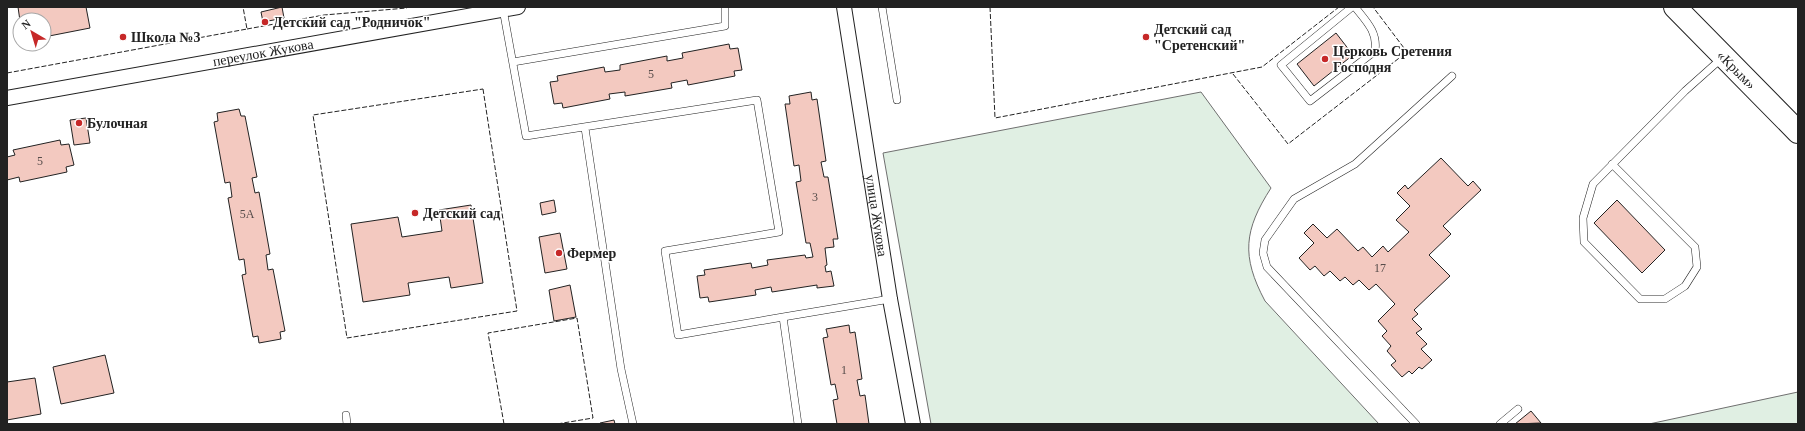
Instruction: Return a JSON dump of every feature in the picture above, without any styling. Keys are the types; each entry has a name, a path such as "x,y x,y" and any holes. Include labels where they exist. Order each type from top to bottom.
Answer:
{"highway":[{"name":"«Крым»","path":"1675,7 1798,132"},
{"name":"«Крым»","path":"1687,7 1798,120"}],"street":[{"name":"переулок Жукова","path":"7,98 503,8 518,7"},
{"name":"улица Жукова","path":"844,7 890,299 913,424"}],"lane":[{"path":"513,62 725,26 726,7"},
{"path":"882,7 897,100"},
{"path":"1352,7 1280,65 1310,101 1375,51 1377,41 1372,28 1356,7"},
{"path":"503,8 526,136 757,100 779,232 665,251 678,335 890,299"},
{"path":"1612,164 1695,247 1697,267 1685,286 1665,299 1640,299 1584,242 1583,218 1592,184 1612,164 1686,91 1724,56"},
{"path":"1416,424 1267,267 1263,253 1265,240 1294,199 1355,164 1452,76"},
{"path":"585,128 621,369 633,424"},
{"path":"783,317 798,424"},
{"path":"1500,424 1518,409"},
{"path":"346,415 347,424"}],"green space":[{"path":"1201,92 1271,188 1255,217 1249,243 1249,257 1252,270 1265,301 1379,424 931,424 883,153"},
{"path":"1798,392 1798,424 1649,424"}],"building":[{"path":"18,7 86,7 90,28 52,35 52,12 19,12"},
{"path":"282,7 284,18 263,22 261,12"},
{"name":"Церковь Сретения Господня","path":"1336,33 1353,55 1314,86 1297,64"},
{"path":"729,44 730,49 738,48 742,70 734,71 735,76 688,85 687,80 671,83 672,88 625,96 625,92 609,94 610,99 563,108 562,103 554,104 550,82 558,81 557,76 604,67 605,72 620,70 620,65 667,56 667,61 683,58 682,53"},
{"path":"811,92 812,100 817,99 826,161 821,162 824,177 828,177 838,239 833,239 834,247 825,248 827,265 825,266 826,272 831,271 834,286 817,288 817,285 772,292 771,287 755,290 756,295 709,302 708,297 700,298 697,276 705,275 704,270 751,263 752,268 768,265 767,260 805,255 806,258 813,257 810,243 806,243 796,182 801,181 799,165 794,166 785,104 790,104 789,96"},
{"path":"239,109 241,116 245,116 257,177 252,178 255,193 259,192 270,254 266,255 268,270 273,269 285,331 280,332 281,339 259,343 258,336 253,337 242,275 246,274 244,259 239,260 228,198 232,197 230,182 225,183 214,122 218,121 217,113"},
{"path":"86,118 90,143 74,145 70,120"},
{"path":"60,140 61,145 69,144 74,165 66,167 67,172 20,182 19,177 7,180 7,157 15,155 13,150"},
{"path":"1441,158 1468,186 1473,181 1481,190 1443,226 1451,234 1429,255 1450,276 1414,310 1418,314 1412,319 1422,329 1416,333 1427,344 1421,349 1432,360 1422,369 1419,367 1412,374 1409,371 1402,377 1391,365 1396,361 1387,351 1391,346 1382,336 1387,331 1378,321 1395,304 1376,284 1369,290 1359,280 1353,285 1345,277 1340,281 1330,271 1324,276 1315,266 1310,270 1299,258 1314,243 1304,233 1313,224 1327,238 1337,229 1358,251 1363,247 1372,257 1383,246 1388,252 1409,232 1396,220 1410,206 1397,193 1405,185 1408,189"},
{"path":"554,200 556,212 542,215 540,203"},
{"path":"1617,200 1665,250 1642,273 1594,223"},
{"path":"471,205 483,283 451,288 449,277 408,283 410,295 363,302 351,224 398,217 402,237 442,231 439,210"},
{"path":"560,233 567,269 545,273 539,237"},
{"path":"570,285 576,317 554,321 549,290"},
{"path":"849,325 850,333 855,332 862,379 857,380 860,396 865,395 869,424 837,424 833,400 838,399 835,384 831,385 823,338 828,337 826,329"},
{"path":"105,355 114,393 61,404 53,367"},
{"path":"35,378 41,414 7,420 7,382"},
{"path":"1531,411 1541,423 1515,424"},
{"path":"614,420 615,424 600,424 600,423"}],"fence":[{"path":"7,73 247,29 243,7"},
{"path":"247,29 324,15 407,7"},
{"path":"990,7 995,118 1262,67 1339,7"},
{"path":"1233,74 1288,144 1407,52 1373,7"},
{"path":"483,89 517,311 347,338 313,115 483,89"},
{"path":"504,424 488,333 577,318 593,418 557,424"}],"place":[{"name":"Детский сад \"Родничок\"","path":"265,22"},
{"name":"Школа №3","path":"123,37"},
{"name":"Детский сад \"Сретенский\"","path":"1146,37"},
{"name":"Церковь Сретения Господня","path":"1325,59"},
{"name":"Булочная","path":"79,123"},
{"name":"Детский сад","path":"415,213"},
{"name":"Фермер","path":"559,253"}]}
